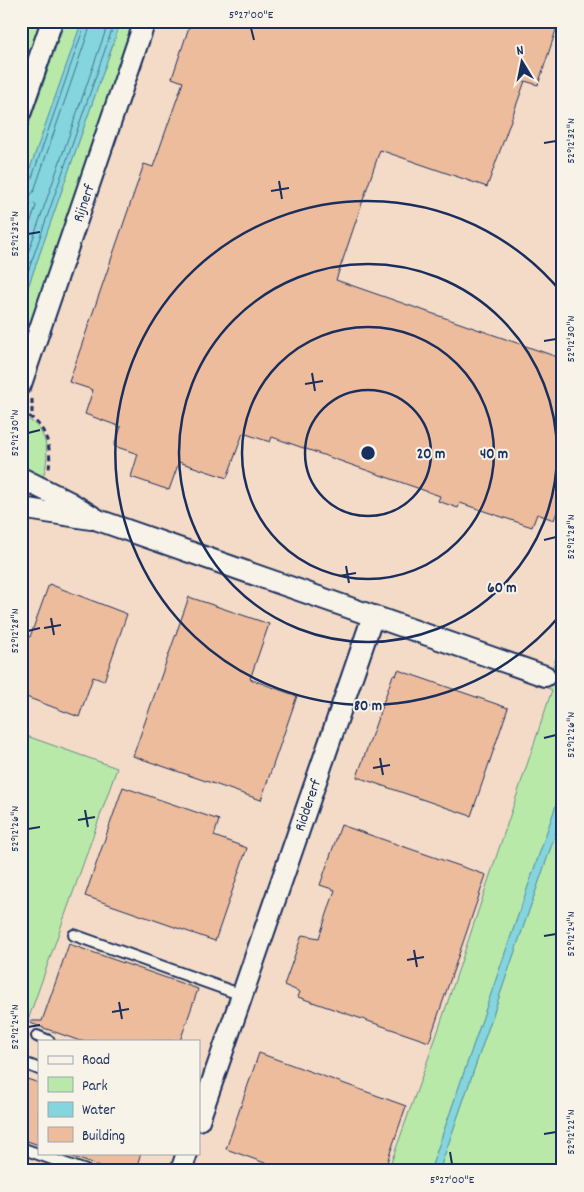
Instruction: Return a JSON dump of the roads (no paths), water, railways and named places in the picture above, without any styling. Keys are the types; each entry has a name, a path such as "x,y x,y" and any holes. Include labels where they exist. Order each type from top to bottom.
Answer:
{"street":[{"path":"21,111 52,21"},
{"name":"Rijnerf","path":"21,384 145,21"},
{"path":"21,478 69,502 98,520"},
{"path":"21,508 98,520 545,676"},
{"name":"Riddererf","path":"200,1114 205,1081 242,994 373,616"},
{"path":"181,1171 187,1154"}],"lane":[{"path":"74,936 242,994"},
{"path":"37,1036 47,1040"},
{"path":"21,1148 86,1171"}],"water":[{"path":"82,21 121,21 21,307 21,194"},
{"path":"563,785 563,812 439,1171 430,1171"}]}
